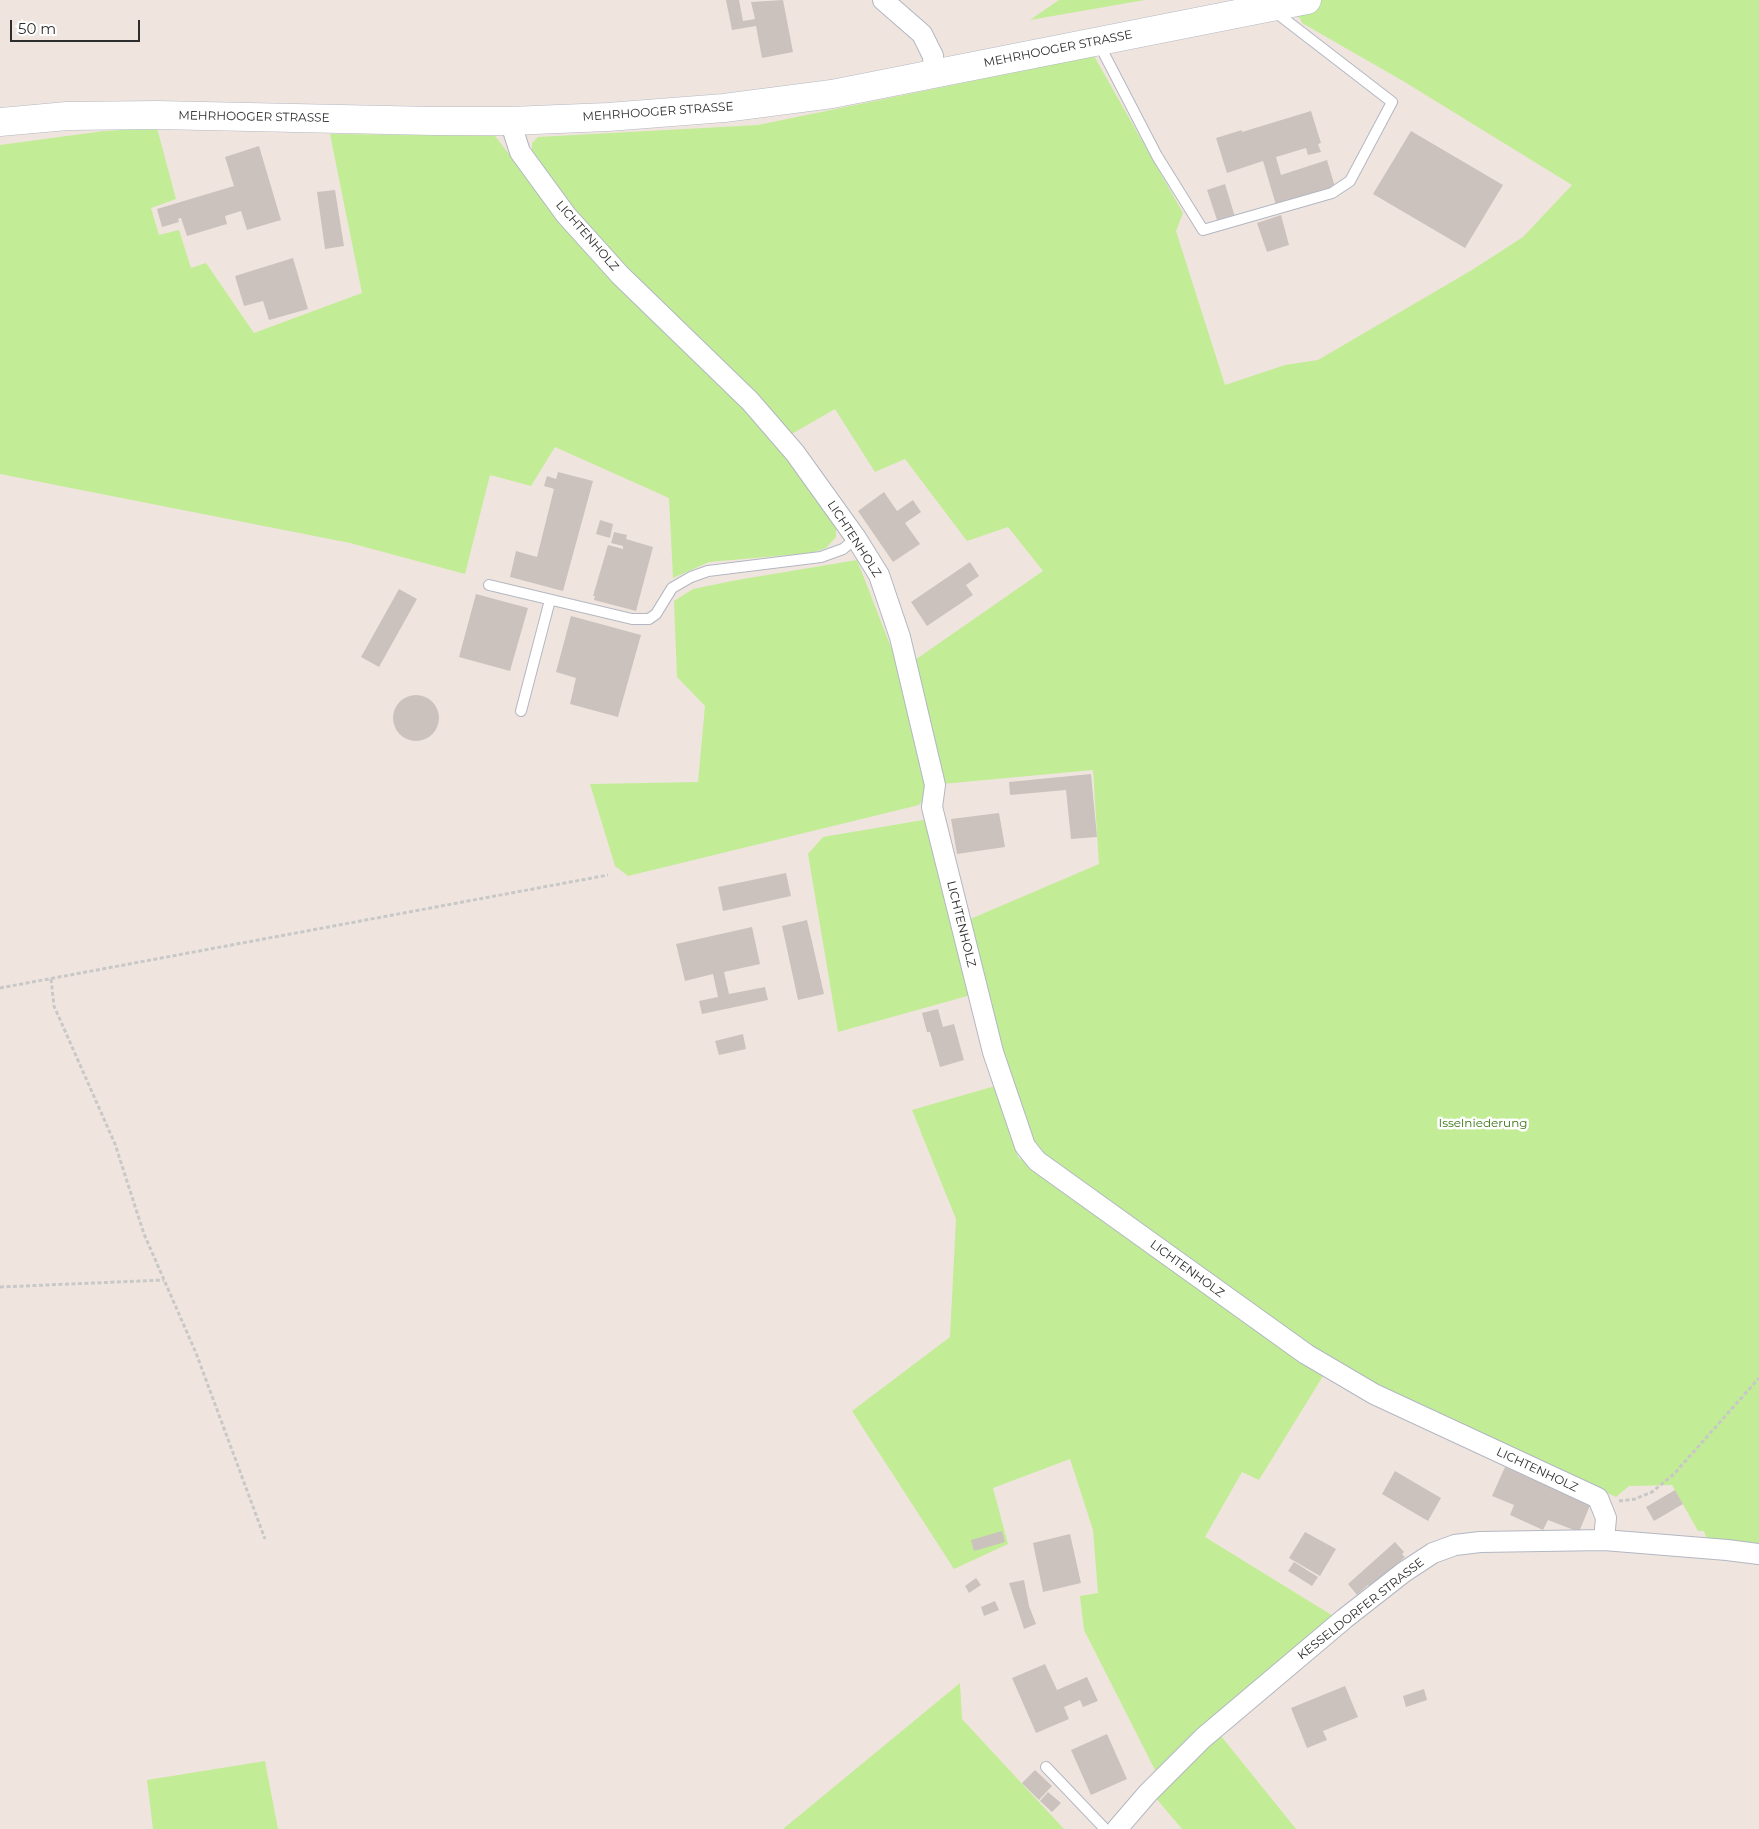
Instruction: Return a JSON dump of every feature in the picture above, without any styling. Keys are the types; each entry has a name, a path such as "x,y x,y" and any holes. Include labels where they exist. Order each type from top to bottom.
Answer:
{"main road":[{"name":"MEHRHOOGER STRASSE","path":"0,122 67,116 433,122 510,121 608,117 724,108 832,94 1307,0"}],"street":[{"path":"884,0 922,34 933,56 934,74"},
{"name":"LICHTENHOLZ","path":"510,121 520,152 566,215 620,275 750,401 795,453 856,538 879,575 900,637 935,784 932,807 993,1052 1025,1146 1031,1154 1037,1161 1306,1354 1374,1394 1598,1498 1600,1504"},
{"path":"1600,1504 1606,1518 1604,1540"},
{"name":"KESSELDORFER STRASSE","path":"1117,1829 1148,1793 1204,1738 1344,1619 1404,1572 1433,1553 1455,1545 1480,1542 1604,1540 1759,1554"}],"lane":[{"path":"1098,42 1157,156 1203,230 1332,193 1350,181 1392,102 1270,8"},
{"path":"489,585 632,619 649,620 656,614 672,588 691,577 708,571 822,557 843,549 856,538"},
{"path":"521,711 550,600"},
{"path":"1046,1767 1105,1829"}],"path":[{"path":"0,988 608,876"},
{"path":"51,979 54,1006 115,1144 144,1234 196,1353 265,1539"},
{"path":"0,1287 164,1280"},
{"path":"1600,1504 1635,1499 1652,1492 1674,1474 1759,1378"}],"green space":[{"path":"1059,0 1145,0 1030,20"},
{"name":"Isselniederung","path":"1293,0 1759,0 1759,1546 1707,1539 1704,1531 1698,1531 1672,1485 1629,1486 1616,1497 1351,1372 1237,1297 1037,1151 991,1024 968,920 1099,864 1093,770 942,784 912,662 1043,571 1008,527 967,541 905,459 875,472 835,409 790,435 608,249 543,174 532,153 532,143 538,137 758,125 1094,56 1183,213 1176,231 1225,385 1285,365 1318,360 1472,270 1523,237 1572,185 1403,81 1302,23 1300,18 1295,15"},
{"path":"157,128 176,199 151,208 159,235 179,230 191,268 206,263 254,333 362,293 330,134 495,136 539,193 743,402 836,523 836,537 826,548 811,553 709,562 673,578 669,498 555,447 531,486 490,475 465,574 350,543 0,474 0,145 104,131"},
{"path":"857,560 896,660 929,792 919,805 628,876 615,866 590,784 698,782 705,706 677,677 674,601 693,589"},
{"path":"929,819 971,995 838,1032 808,854 823,837"},
{"path":"995,1086 1018,1157 1323,1376 1259,1480 1242,1472 1205,1537 1338,1619 1156,1772 1084,1630 1080,1596 1098,1593 1093,1530 1070,1459 993,1488 1008,1544 954,1569 852,1411 950,1337 956,1219 912,1110"},
{"path":"960,1683 962,1719 1064,1829 783,1829"},
{"path":"1221,1736 1296,1829 1182,1829 1155,1797"},
{"path":"265,1761 278,1829 153,1829 147,1780"}],"building":[{"path":"726,0 739,0 743,21 755,19 751,2 783,0 793,52 762,58 756,26 732,30"},
{"path":"1311,111 1321,143 1318,144 1321,152 1308,155 1306,148 1276,157 1281,175 1327,160 1335,187 1276,205 1263,161 1227,173 1216,138"},
{"path":"1411,131 1503,185 1465,248 1373,194"},
{"path":"259,146 281,220 247,230 241,211 225,216 227,224 187,236 181,218 178,219 179,222 162,227 157,209 234,186 225,157"},
{"path":"1225,184 1235,217 1218,223 1207,190"},
{"path":"335,190 344,246 325,249 317,192"},
{"path":"1281,215 1289,245 1267,252 1257,223"},
{"path":"293,258 308,309 269,320 263,301 244,306 235,276"},
{"path":"558,472 593,481 563,591 510,577 516,551 537,557 554,489 544,486 547,476 556,479"},
{"path":"884,492 897,511 913,500 921,512 905,523 920,544 893,562 858,511"},
{"path":"600,520 613,524 610,538 596,534"},
{"path":"614,532 627,535 626,539 653,547 636,611 594,600 595,596 593,596 608,545 623,549 623,546 611,543"},
{"path":"970,562 979,576 966,585 973,595 927,626 911,602"},
{"path":"399,589 417,599 379,667 361,657"},
{"path":"476,594 528,608 510,671 459,657"},
{"path":"571,616 641,635 618,717 570,704 576,678 556,672"},
{"path":"411,695 421,695 435,705 439,718 435,731 429,737 421,741 411,741 397,731 393,723 393,713 403,699"},
{"path":"1091,774 1097,837 1071,839 1066,790 1010,795 1009,782"},
{"path":"999,813 1005,847 957,854 951,819"},
{"path":"786,873 791,896 723,911 718,887"},
{"path":"807,920 824,994 798,1000 782,926"},
{"path":"752,927 760,964 724,972 729,994 765,987 768,1000 702,1014 699,1001 718,997 713,974 685,981 676,944"},
{"path":"938,1009 943,1027 954,1024 964,1060 940,1067 930,1032 927,1032 922,1013"},
{"path":"743,1034 746,1049 719,1055 715,1041"},
{"path":"1505,1467 1591,1503 1579,1532 1548,1520 1543,1530 1510,1515 1514,1505 1492,1496"},
{"path":"1395,1471 1441,1498 1428,1521 1382,1494"},
{"path":"1675,1490 1683,1504 1654,1521 1646,1507"},
{"path":"1002,1531 1005,1542 974,1551 971,1540"},
{"path":"1305,1532 1336,1549 1320,1576 1289,1558"},
{"path":"1070,1534 1081,1583 1043,1592 1033,1543"},
{"path":"1395,1542 1404,1552 1402,1554 1405,1557 1371,1588 1368,1585 1357,1595 1348,1584"},
{"path":"1294,1562 1318,1577 1312,1586 1288,1571"},
{"path":"976,1578 981,1585 969,1593 965,1586"},
{"path":"1024,1580 1029,1606 1036,1624 1024,1629 1009,1583"},
{"path":"995,1601 999,1610 984,1616 981,1607"},
{"path":"1045,1664 1057,1690 1087,1677 1098,1701 1083,1707 1080,1700 1064,1707 1069,1719 1036,1733 1012,1678"},
{"path":"1345,1686 1358,1717 1323,1731 1327,1740 1307,1748 1291,1708"},
{"path":"1424,1689 1427,1700 1406,1707 1403,1696"},
{"path":"1107,1734 1127,1779 1091,1795 1071,1750"},
{"path":"1035,1770 1052,1786 1039,1800 1022,1783"},
{"path":"1048,1792 1061,1803 1052,1812 1040,1801"}]}
